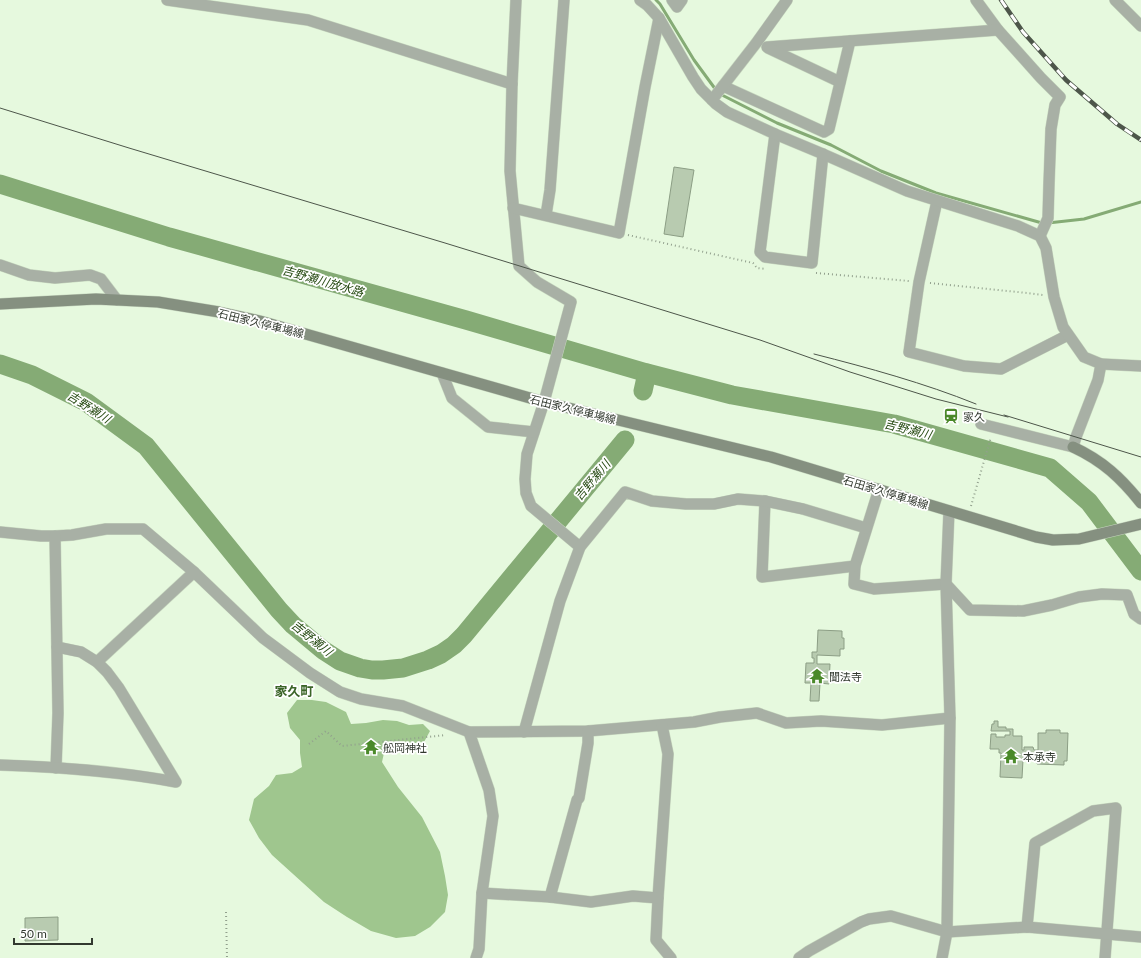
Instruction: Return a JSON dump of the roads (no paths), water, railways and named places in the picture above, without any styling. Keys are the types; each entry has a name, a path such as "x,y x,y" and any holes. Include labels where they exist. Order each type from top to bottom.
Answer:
{"main road":[{"name":"石田家久停車場線","path":"0,304 96,299 158,302 219,312 267,323 544,402 771,457 1036,537 1053,540 1079,539 1139,525"},
{"path":"1073,447 1086,453 1110,470 1125,484 1141,503"}],"street":[{"path":"167,0 308,20 512,84"},
{"path":"516,0 510,171 519,266 537,282 570,300 571,302 551,378 527,454 526,493 531,506 580,546"},
{"path":"546,215 550,190 564,0"},
{"path":"640,0 646,4 659,18 701,89 718,92 824,132 829,129 850,41"},
{"path":"672,0 677,7 682,0"},
{"path":"718,92 757,42 787,0"},
{"path":"976,0 998,30 1060,97 1055,105 1051,130 1044,228 1054,297 1063,327 1084,357 1101,364 1141,366"},
{"path":"1115,0 1141,26"},
{"path":"513,208 619,233 659,18"},
{"path":"767,47 998,30"},
{"path":"757,42 840,82"},
{"path":"718,92 722,108 733,115 907,191 1018,226 1044,228"},
{"path":"775,134 760,252 765,257 812,263 823,154"},
{"path":"937,201 919,282 909,352 964,366 1001,369 1068,335"},
{"path":"0,265 29,275 55,278 90,275 102,279 117,300"},
{"path":"981,424 1073,447 1098,380 1101,364"},
{"path":"442,374 452,398 488,427 534,432"},
{"path":"879,490 855,566 854,584 874,589 946,584"},
{"path":"524,732 560,600 580,546 625,492 652,500 686,504 714,504 738,499 765,501 802,508 866,528"},
{"path":"765,501 762,577 855,566"},
{"path":"942,958 947,932 950,718 946,584 949,511"},
{"path":"0,532 55,536 72,535 106,529 143,529 194,572 263,638 310,673 340,692 361,699 403,706 469,732 588,731 662,726 757,713 786,723 821,721 882,725 950,718"},
{"path":"55,536 58,713 56,768"},
{"path":"96,662 194,572"},
{"path":"946,584 970,610 1023,611 1052,605 1078,597 1102,594 1127,595 1134,614 1141,619"},
{"path":"0,765 121,773 176,782 119,688 107,672 96,662 81,652 57,647"},
{"path":"662,726 668,754 656,940 671,958"},
{"path":"550,897 577,800 579,798 588,743 588,731"},
{"path":"469,732 489,790 493,816 482,893 479,949 476,958"},
{"path":"1027,927 1035,843 1093,811 1116,808 1105,958"},
{"path":"482,893 550,897 591,902 632,896 658,898"},
{"path":"798,958 854,925 869,919 891,916 947,932 1027,927 1141,937"}],"waterway":[{"path":"656,0 660,4 694,60 716,90"},
{"path":"720,94 777,123 831,145 881,171 936,193 1042,223"},
{"name":"吉野瀬川放水路","path":"0,184 169,237 466,320 647,373"},
{"path":"1048,223 1084,219 1141,202"},
{"name":"吉野瀬川","path":"0,364 32,375 86,402 146,446 279,610 293,625 323,650 340,661 360,668 372,670 403,668 428,660 441,654 454,645 464,635 625,440"},
{"name":"吉野瀬川","path":"643,391 647,373 732,395 894,424 1050,468 1089,502 1141,571"}],"tram line":[{"path":"0,108 760,340 850,372 936,399 1008,417"},
{"path":"814,354 896,376 976,404"},
{"path":"1004,415 1141,457"}],"railway":[{"path":"1001,0 1023,32 1066,80 1117,124 1141,140"}],"place":[{"name":"家久","path":"951,416"},
{"name":"聞法寺","path":"817,676"},
{"name":"舩岡神社","path":"371,747"},
{"name":"本承寺","path":"1011,756"}],"district":[{"name":"家久町","path":"294,691"}]}
